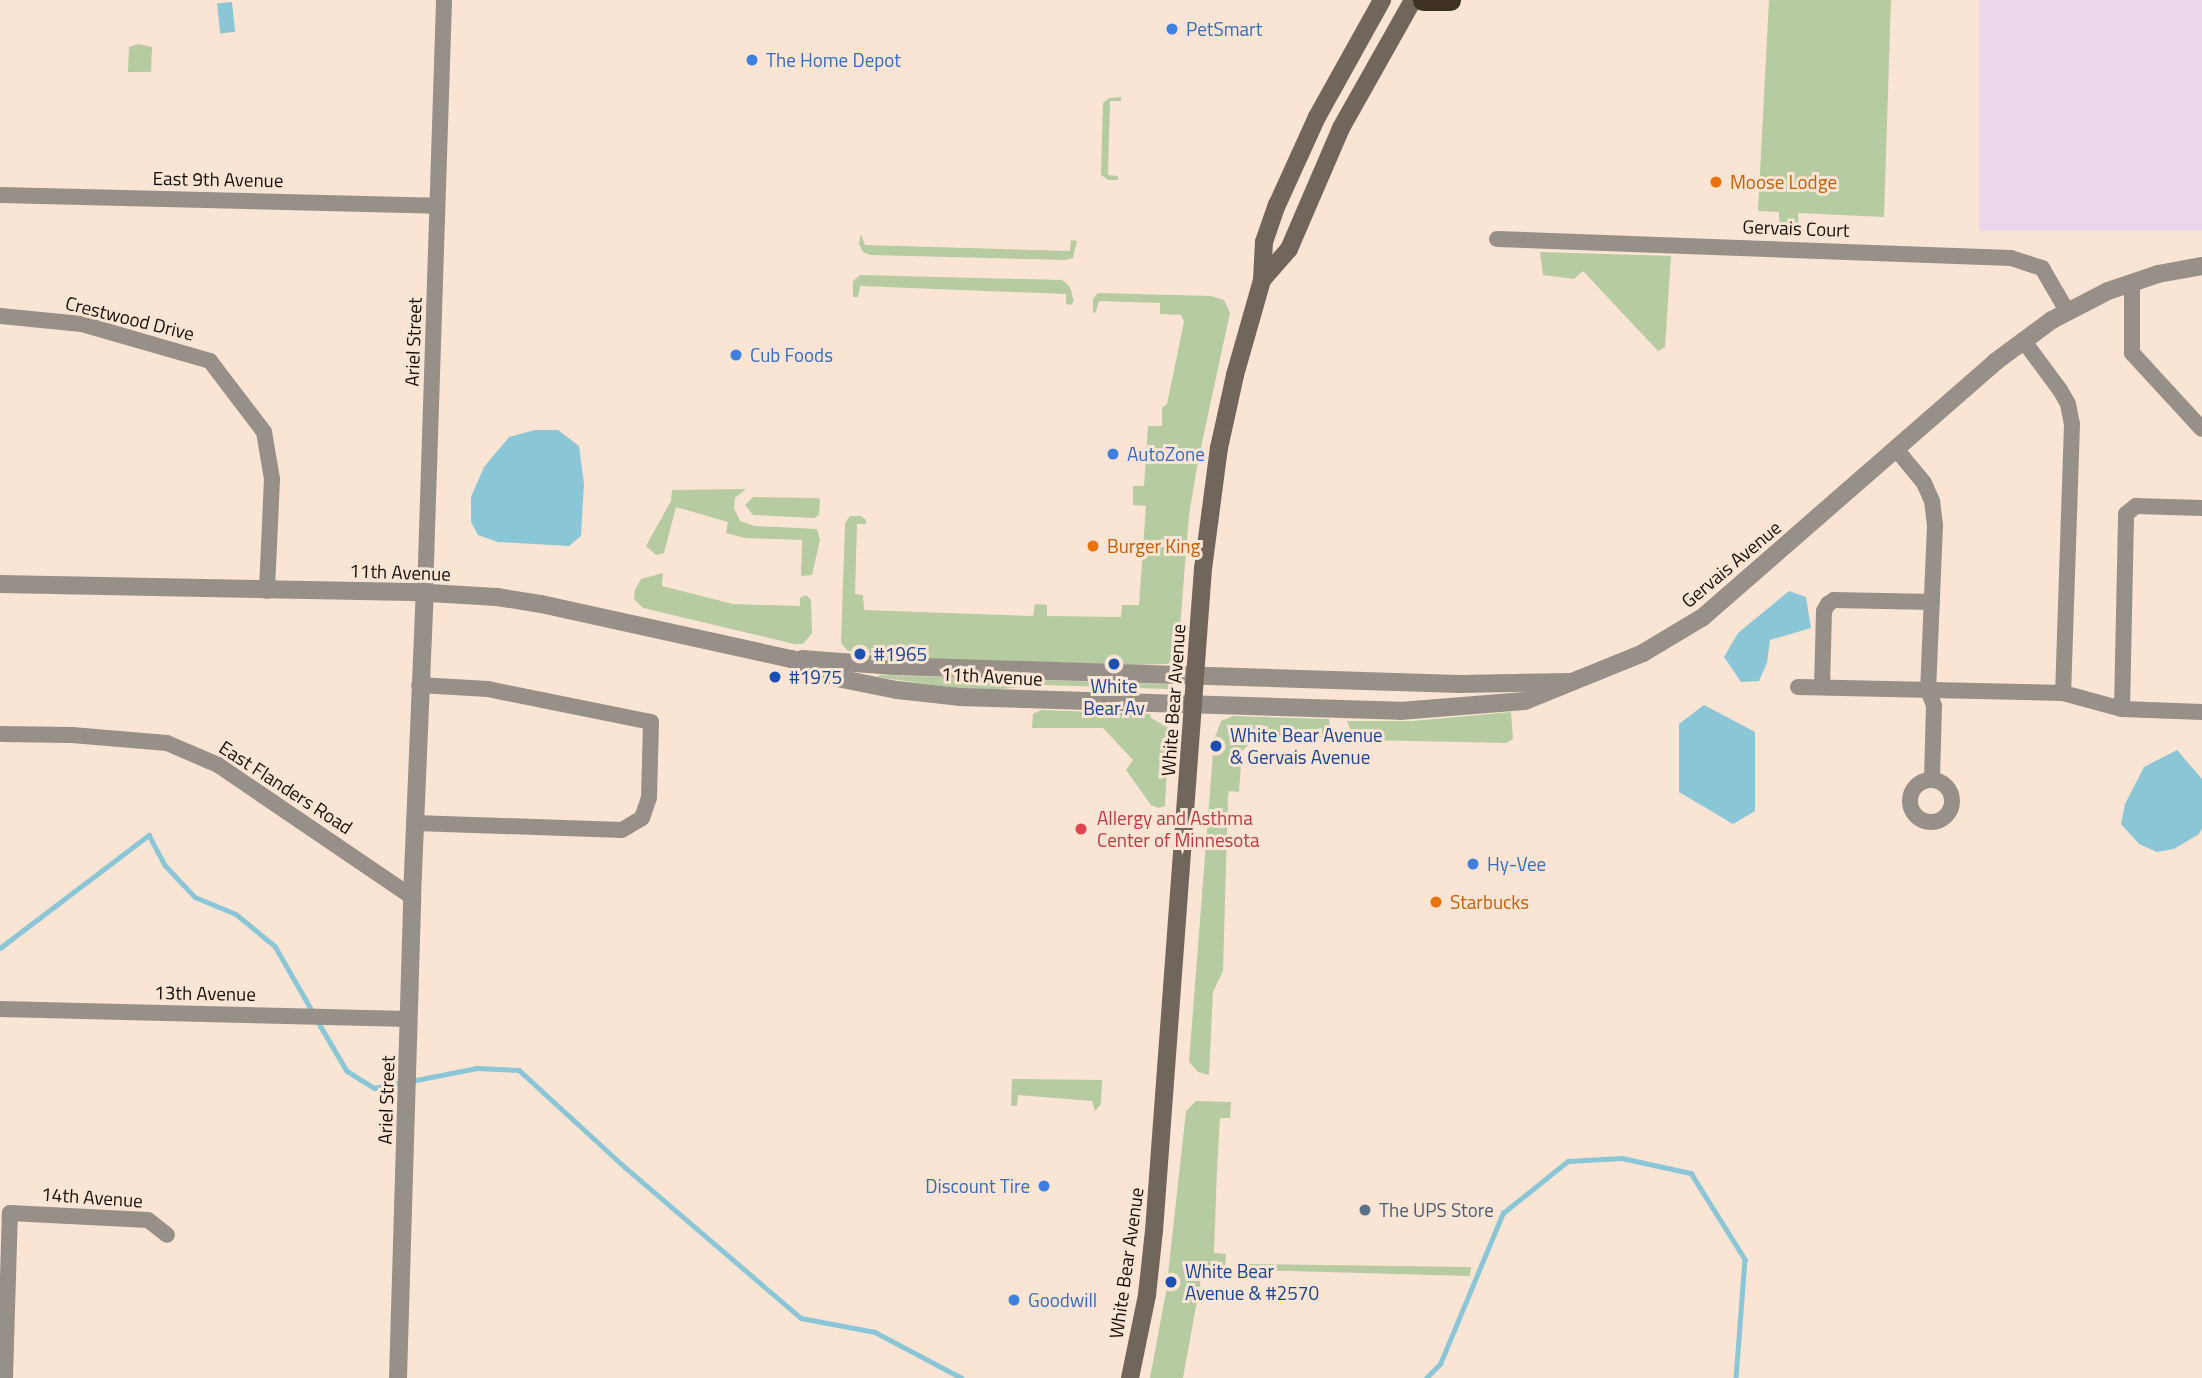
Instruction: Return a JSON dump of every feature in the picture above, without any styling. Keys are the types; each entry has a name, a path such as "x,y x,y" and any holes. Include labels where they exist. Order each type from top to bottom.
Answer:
{"highway":[{"path":"1423,0 1450,0"}],"main road":[{"path":"1262,280 1264,242 1291,173 1326,99 1382,0"},
{"path":"1262,280 1289,249 1341,128 1413,0"},
{"name":"White Bear Avenue","path":"1130,1378 1147,1295 1154,1231 1205,545 1217,459 1235,375 1262,280"}],"street":[{"name":"Ariel Street","path":"398,1378 414,823 425,593 444,0"},
{"name":"East 9th Avenue","path":"0,195 436,206"},
{"name":"Gervais Court","path":"1497,239 2011,258 2042,268 2067,311"},
{"name":"Gervais Avenue","path":"1194,704 1400,711 1464,708 1525,701 1643,653 1703,617 2023,340 2067,311 2108,290 2202,266"},
{"path":"2132,282 2132,353 2202,429"},
{"name":"Crestwood Drive","path":"0,316 82,324 210,361 264,432 272,478 268,591"},
{"path":"2023,340 2060,390 2068,404 2072,424 2063,693"},
{"path":"1896,449 1924,483 1931,501 1935,525 1928,690 1934,706 1932,779"},
{"path":"2122,709 2126,514 2130,509 2143,506 2202,508"},
{"name":"11th Avenue","path":"0,584 425,593 541,604 792,659 894,666 1196,675"},
{"path":"1822,687 1824,611 1828,604 1834,600 1932,602"},
{"name":"11th Avenue","path":"792,659 837,677 897,690 959,697 1194,704"},
{"name":"Gervais Avenue","path":"1196,675 1459,684 1574,682"},
{"path":"414,823 622,830 642,818 649,799 651,722 488,689 419,685"},
{"path":"1798,687 2063,693 2122,709 2202,712"},
{"name":"East Flanders Road","path":"0,734 72,735 167,743 218,765 412,897"},
{"name":"13th Avenue","path":"0,1009 409,1019"},
{"name":"14th Avenue","path":"5,1378 10,1213 148,1220 167,1235"}],"shaded area":[{"path":"1979,0 2202,0 2202,231 1979,231"}],"green space":[{"path":"1769,0 1891,0 1884,217 1798,213 1799,236 1780,237 1779,212 1758,211"},
{"path":"138,44 152,47 151,72 128,72 129,47"},
{"path":"1121,97 1121,101 1110,101 1108,175 1118,176 1118,180 1108,180 1101,175 1103,103 1109,98"},
{"path":"861,234 865,245 1070,251 1071,240 1077,241 1073,258 1065,260 870,255 863,252 859,244"},
{"path":"1540,252 1671,256 1665,347 1658,351 1583,271 1574,279 1543,275"},
{"path":"860,275 1062,280 1070,287 1074,301 1071,305 1066,304 1066,294 860,286 858,297 853,297 853,281"},
{"path":"1098,293 1211,296 1224,300 1230,313 1189,515 1178,652 1168,664 1133,665 905,659 848,651 841,643 845,523 850,516 861,516 866,520 866,524 857,524 855,594 863,595 864,610 1033,616 1035,604 1047,605 1047,616 1121,617 1122,605 1139,605 1146,506 1133,505 1133,486 1144,486 1148,426 1162,426 1162,408 1167,404 1184,322 1181,315 1160,314 1160,303 1099,301 1096,312 1093,313 1093,299"},
{"path":"746,489 735,498 734,508 740,521 755,526 817,529 820,540 812,575 801,576 802,540 745,538 726,533 728,522 676,507 664,553 656,555 646,546 671,501 672,490"},
{"path":"753,497 820,499 819,515 814,518 753,515 745,505"},
{"path":"663,573 662,586 733,604 800,606 800,598 806,595 811,600 812,633 803,644 794,644 643,608 634,599 641,579"},
{"path":"878,677 1168,684 1168,689 1044,685 994,690 960,689"},
{"path":"1041,710 1150,714 1151,718 1169,728 1165,806 1158,808 1151,805 1126,770 1133,760 1103,728 1032,728 1033,714"},
{"path":"1511,712 1513,739 1506,743 1364,740 1351,731 1347,721 1413,721"},
{"path":"1233,716 1329,719 1330,727 1323,737 1259,735 1242,751 1239,792 1229,791 1228,796 1223,971 1213,992 1209,1075 1198,1072 1189,1062 1214,740 1221,721"},
{"path":"1012,1079 1102,1080 1101,1104 1095,1111 1092,1101 1018,1095 1017,1106 1011,1106"},
{"path":"1196,1101 1231,1102 1230,1118 1220,1118 1217,1169 1214,1253 1226,1254 1225,1268 1219,1271 1203,1268 1183,1378 1150,1378 1166,1292 1186,1111"},
{"path":"1246,1264 1471,1267 1470,1276 1248,1270"}],"water":[{"path":"232,2 235,32 220,33 217,4"},
{"path":"535,430 558,430 579,446 584,484 581,536 569,546 498,542 478,535 471,522 471,497 484,467 509,437"},
{"path":"1789,591 1806,597 1811,628 1770,640 1767,663 1759,681 1741,682 1724,657 1738,633"},
{"path":"1704,705 1755,732 1755,811 1733,824 1679,792 1679,724"},
{"path":"2177,750 2202,779 2202,828 2199,834 2174,849 2157,852 2139,844 2121,824 2125,804 2144,767"}],"waterway":[{"path":"0,948 149,835 165,865 195,897 236,914 275,946 313,1012"},
{"path":"317,1020 347,1071 374,1088 403,1082"},
{"path":"411,1081 477,1068 519,1070 626,1168 801,1318 875,1332 962,1378"},
{"path":"1426,1378 1440,1364 1503,1213 1568,1161 1622,1158 1691,1173 1745,1259 1736,1378"}],"place":[{"name":"PetSmart","path":"1172,29"},
{"name":"The Home Depot","path":"752,60"},
{"name":"Moose Lodge","path":"1716,182"},
{"name":"Cub Foods","path":"736,355"},
{"name":"AutoZone","path":"1113,454"},
{"name":"Burger King","path":"1093,546"},
{"name":"#1965","path":"860,654"},
{"name":"White Bear Av","path":"1114,664"},
{"name":"#1975","path":"775,677"},
{"name":"White Bear Avenue & Gervais Avenue","path":"1216,746"},
{"name":"Allergy and Asthma Center of Minnesota","path":"1081,829"},
{"name":"Hy-Vee","path":"1473,864"},
{"name":"Starbucks","path":"1436,902"},
{"name":"Discount Tire","path":"1044,1186"},
{"name":"The UPS Store","path":"1365,1210"},
{"name":"White Bear Avenue & #2570","path":"1171,1282"},
{"name":"Goodwill","path":"1014,1300"}]}
